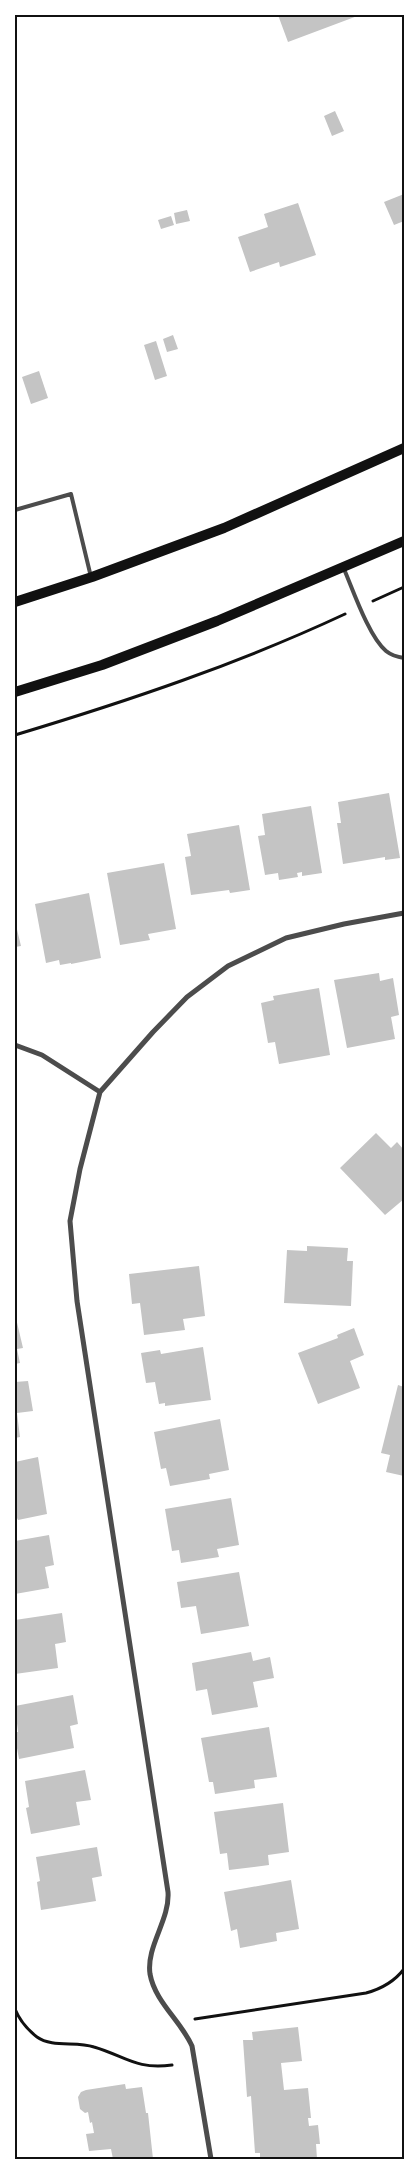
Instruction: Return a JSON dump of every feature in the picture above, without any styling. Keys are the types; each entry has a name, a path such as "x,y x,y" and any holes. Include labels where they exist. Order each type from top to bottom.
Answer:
{"main road":[{"path":"15,602 92,577 224,528 404,448"},
{"path":"15,692 102,664 217,621 404,541"}],"street":[{"path":"211,2159 192,2046 178,2021 155,1990 150,1973 154,1947 169,1905 168,1892 78,1301 70,1220 80,1169 100,1092 187,997 228,966 286,938 344,924 404,913"},
{"path":"15,1045 42,1055 100,1092"}],"lane":[{"path":"15,510 70,494 92,577"},
{"path":"343,567 360,607 384,649 394,656 404,658"}],"path":[{"path":"15,735 177,684 246,657 404,587"},
{"path":"178,2021 217,2017 366,1993 376,1990 393,1980 404,1969"},
{"path":"15,2009 26,2027 37,2037 48,2042 94,2047 123,2059 148,2066 172,2065"}],"building":[{"path":"278,15 360,15 288,42"},
{"path":"335,111 344,131 332,136 324,116"},
{"path":"404,194 404,221 394,225 384,202"},
{"path":"298,203 316,255 280,267 279,262 250,272 238,237 268,227 264,214"},
{"path":"187,210 190,221 176,224 174,213"},
{"path":"171,216 174,225 161,229 158,220"},
{"path":"173,335 178,349 167,352 163,339"},
{"path":"156,341 167,376 155,380 144,345"},
{"path":"39,371 48,398 31,404 22,377"},
{"path":"389,793 400,858 385,860 385,857 343,864 337,823 341,823 338,802"},
{"path":"311,806 322,873 302,876 302,872 297,873 298,877 279,880 278,873 265,875 258,836 265,835 262,814"},
{"path":"239,825 250,890 230,893 229,890 191,895 185,857 191,856 187,834"},
{"path":"164,863 176,929 148,934 150,940 120,945 107,873"},
{"path":"89,893 101,958 60,965 59,960 46,963 35,904"},
{"path":"15,921 21,946 15,947"},
{"path":"379,973 380,981 393,978 399,1015 391,1017 395,1039 347,1048 334,980"},
{"path":"319,988 330,1055 279,1064 275,1042 268,1043 261,1003 274,1000 273,996"},
{"path":"376,1133 391,1148 397,1142 404,1150 404,1199 385,1215 340,1168"},
{"path":"307,1246 348,1248 347,1261 353,1261 351,1306 284,1303 287,1250 307,1251"},
{"path":"199,1266 205,1316 183,1319 185,1330 144,1335 140,1303 132,1304 129,1274"},
{"path":"15,1314 23,1348 17,1349 20,1363 15,1364"},
{"path":"354,1328 364,1355 350,1361 360,1388 318,1404 298,1353 338,1338 337,1335"},
{"path":"203,1347 211,1400 165,1406 165,1403 159,1404 155,1382 146,1383 141,1353 160,1350 161,1354"},
{"path":"28,1381 33,1411 17,1413 20,1437 15,1438 15,1382"},
{"path":"398,1385 404,1387 404,1476 386,1472 390,1455 381,1453"},
{"path":"220,1419 229,1470 209,1474 210,1479 170,1486 166,1468 161,1469 154,1432"},
{"path":"38,1457 47,1514 18,1520 15,1518 15,1462"},
{"path":"231,1498 239,1545 217,1549 219,1557 181,1563 179,1550 172,1551 165,1509"},
{"path":"49,1535 54,1565 45,1567 49,1588 15,1594 15,1541"},
{"path":"239,1572 249,1626 201,1634 196,1606 181,1608 177,1582"},
{"path":"62,1613 66,1642 55,1644 58,1668 15,1674 15,1620"},
{"path":"251,1652 253,1661 270,1657 274,1678 253,1682 258,1707 212,1715 207,1689 196,1691 192,1663"},
{"path":"73,1695 78,1724 70,1726 74,1748 19,1759 15,1737 15,1732 18,1732 15,1706"},
{"path":"269,1727 277,1777 254,1780 255,1788 215,1794 213,1782 209,1782 201,1738"},
{"path":"85,1770 91,1800 76,1802 80,1825 31,1834 26,1808 29,1807 25,1781"},
{"path":"283,1803 289,1852 268,1855 269,1865 229,1870 227,1853 220,1854 214,1812"},
{"path":"97,1847 102,1876 92,1878 96,1901 41,1910 37,1882 40,1881 36,1857"},
{"path":"291,1880 299,1929 276,1933 277,1941 240,1948 237,1929 231,1931 224,1892"},
{"path":"298,2027 302,2061 281,2063 284,2090 308,2088 311,2118 308,2118 309,2126 318,2125 320,2144 316,2144 317,2159 260,2159 260,2153 255,2153 251,2096 247,2097 243,2040 253,2040 252,2032"},
{"path":"125,2084 126,2089 142,2087 146,2113 148,2113 153,2159 113,2159 111,2149 89,2151 86,2134 94,2133 92,2122 90,2123 88,2112 85,2113 80,2109 78,2097 81,2092 86,2090"}]}
